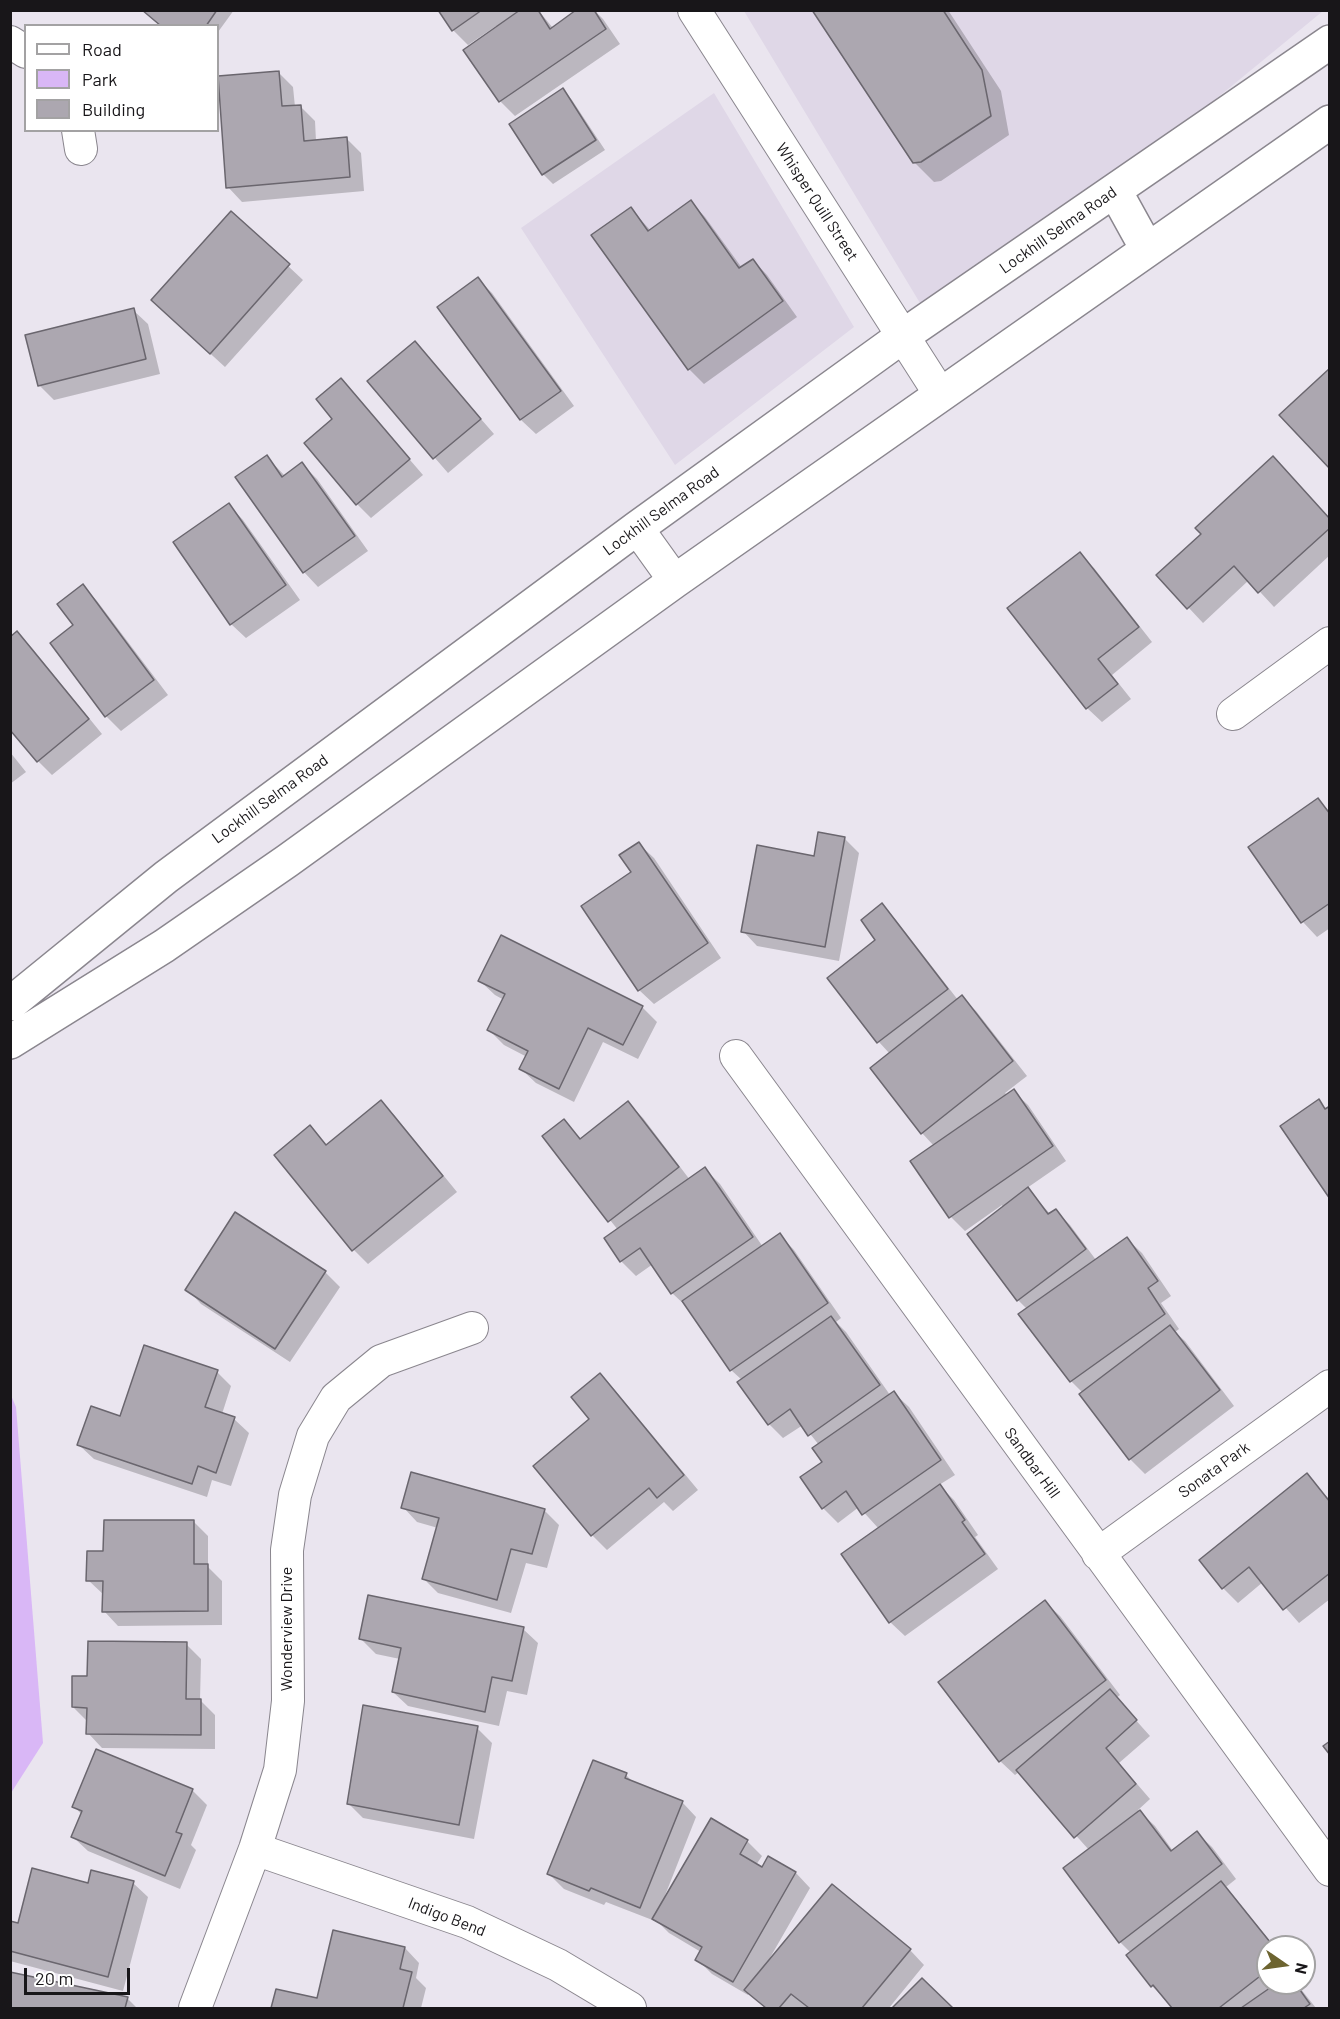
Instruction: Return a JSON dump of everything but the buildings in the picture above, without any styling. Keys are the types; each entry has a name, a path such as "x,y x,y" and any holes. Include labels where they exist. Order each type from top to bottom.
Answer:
{"main road":[{"name":"Lockhill Selma Road","path":"10,1004 166,877 637,528 903,336 1329,42"},
{"path":"10,1042 164,946 297,854 675,581 1329,122"},
{"path":"1115,191 1147,249"}],"street":[{"name":"Whisper Quill Street","path":"694,10 940,394"},
{"path":"10,42 24,51"},
{"path":"637,528 675,581"},
{"path":"1233,714 1329,643"},
{"name":"Sandbar Hill","path":"736,1056 1329,1870"},
{"name":"Wonderview Drive","path":"195,2008 255,1850 280,1770 288,1701 287,1550 295,1495 313,1436 336,1398 381,1361 472,1328"},
{"name":"Sonata Park","path":"1098,1554 1329,1386"},
{"name":"Indigo Bend","path":"255,1850 467,1922 558,1965 630,2008"}],"shaded area":[{"path":"744,11 1323,11 1200,112 920,303"},
{"path":"714,93 854,327 675,465 521,228"}],"green space":[{"path":"10,1393 16,1407 43,1743 11,1793"}]}
